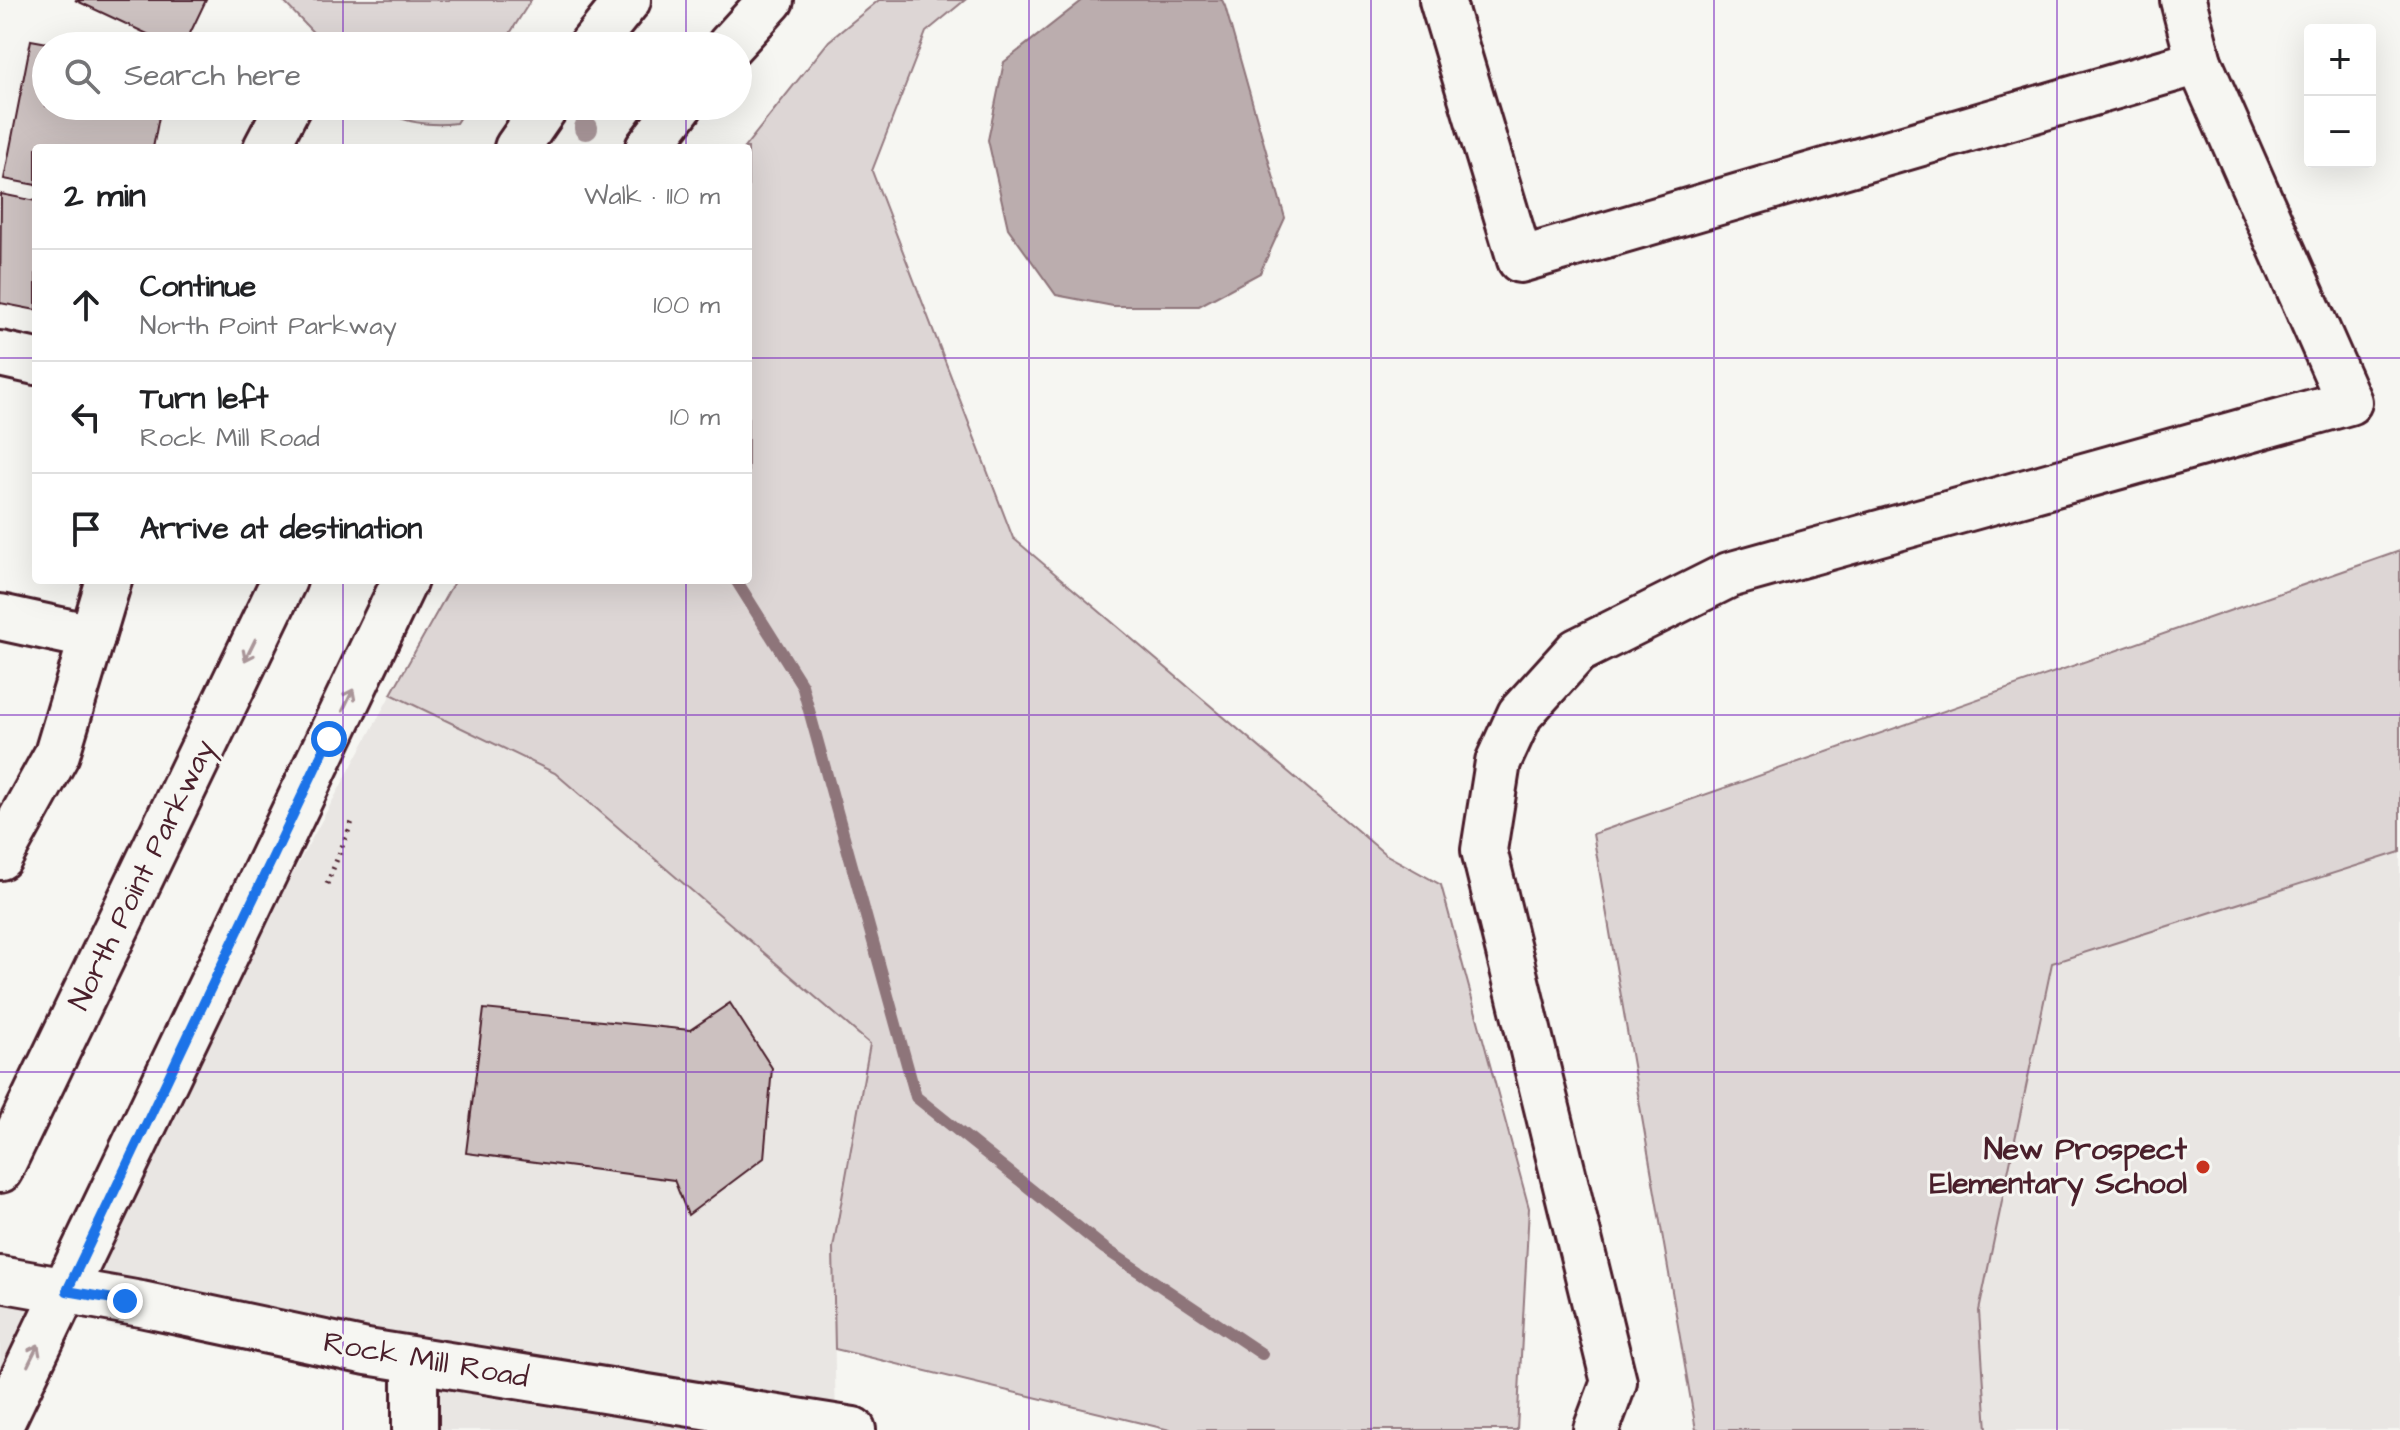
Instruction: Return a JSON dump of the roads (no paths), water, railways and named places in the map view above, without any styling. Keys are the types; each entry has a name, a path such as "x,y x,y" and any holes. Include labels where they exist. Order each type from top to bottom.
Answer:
{"street":[{"path":"602,32 628,0"},
{"path":"742,32 771,0"},
{"path":"1442,0 1520,260 2199,62"},
{"path":"1596,1430 1614,1382 1484,850 1498,762 1520,714 1577,651 1729,575 2349,402 2199,62 2183,0"},
{"path":"268,144 281,120"},
{"path":"520,144 536,120"},
{"path":"651,144 669,120"},
{"path":"0,354 32,361"},
{"path":"0,857 57,754 108,584"},
{"name":"North Point Parkway","path":"0,1170 282,584"},
{"path":"0,1426 403,584"},
{"path":"0,617 92,637"},
{"path":"0,1107 72,1020"},
{"name":"Rock Mill Road","path":"0,1279 415,1360 853,1430"},
{"path":"415,1360 415,1430"}],"waterway":[{"path":"739,584 802,685 916,1097 1104,1248 1262,1354"}],"place":[{"name":"New Prospect Elementary School","path":"2203,1167"}]}
